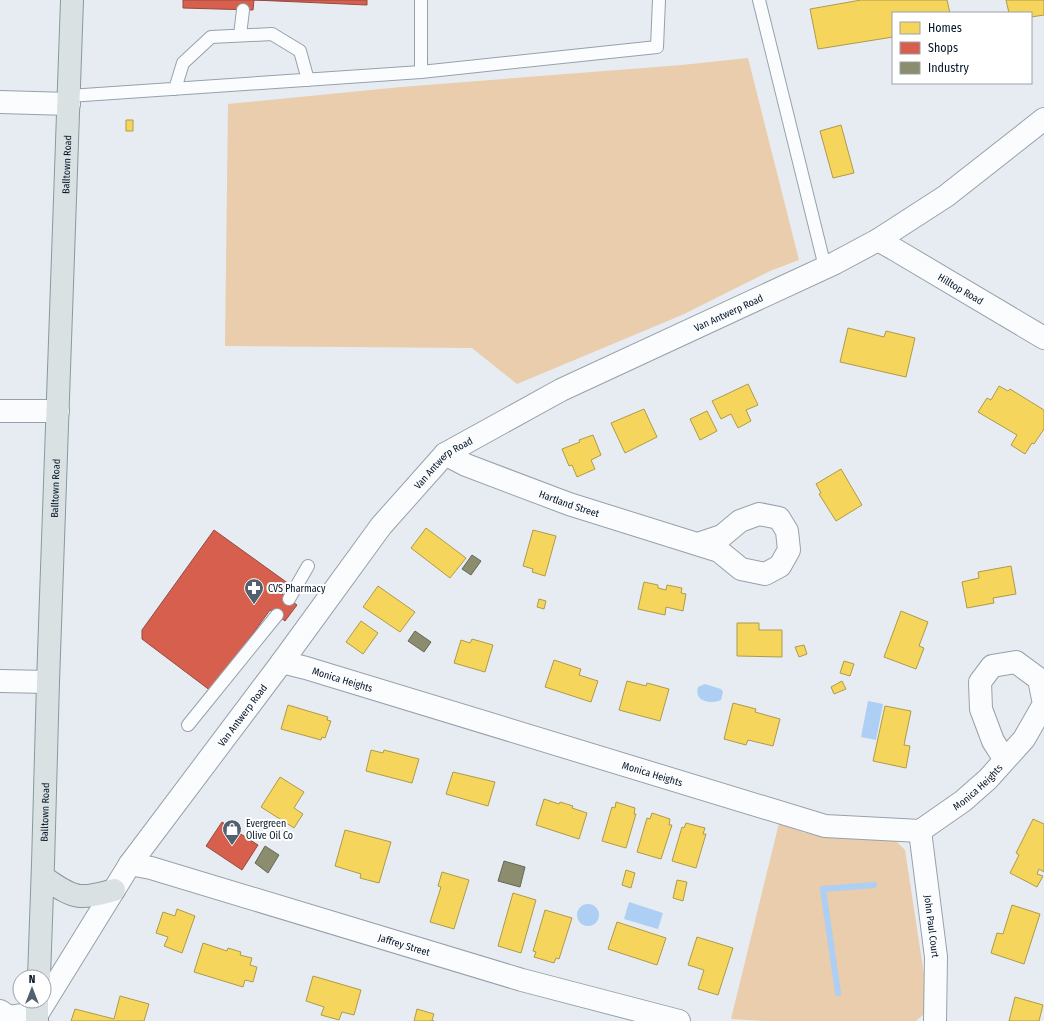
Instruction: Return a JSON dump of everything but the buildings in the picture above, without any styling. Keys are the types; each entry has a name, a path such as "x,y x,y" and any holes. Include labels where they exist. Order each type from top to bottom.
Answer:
{"main road":[{"name":"Balltown Road","path":"38,969 43,877 48,682 72,0"},
{"path":"43,877 71,894 80,896 114,890"}],"street":[{"path":"0,102 69,100"},
{"name":"Van Antwerp Road","path":"36,1014 130,864 282,662 381,526 445,454 561,390 825,267 878,240 946,196 1044,119"},
{"name":"Hilltop Road","path":"878,240 901,252 1044,338"},
{"path":"0,411 58,412"},
{"name":"Hartland Street","path":"445,454 466,465 569,504 698,544"},
{"name":"Monica Heights","path":"282,662 825,826 920,831 963,801 988,779 1005,760"},
{"path":"0,681 48,682"},
{"name":"John Paul Court","path":"920,831 936,957 935,1021"},
{"name":"Jaffrey Street","path":"130,864 151,868 522,980 679,1021"},
{"path":"0,1011 9,1017 36,1014"}],"lane":[{"path":"421,0 421,72"},
{"path":"69,100 175,89 421,72 657,47 659,0"},
{"path":"759,0 825,267"},
{"path":"240,35 243,10"},
{"path":"175,89 183,62 211,37 240,35 272,34 300,51 308,80"},
{"path":"289,599 308,566"},
{"path":"188,725 277,615"}],"shaded area":[{"path":"748,58 799,260 770,271 682,315 517,384 472,348 225,346 228,104 401,87 682,65"},
{"path":"779,823 805,833 853,835 894,839 905,850 927,994 925,1013 916,1021 764,1021 731,1019"}],"water":[{"path":"705,684 721,689 723,692 721,700 710,702 699,697 697,691 698,687"},
{"path":"868,701 883,704 876,740 861,737"},
{"path":"629,902 663,913 658,929 624,919"},
{"path":"588,904 592,905 598,911 598,919 592,925 588,926 584,925 578,919 577,915 578,911 584,905"}],"waterway":[{"path":"838,993 823,889 874,885"}],"place":[{"name":"CVS Pharmacy","path":"254,605"},
{"name":"Evergreen Olive Oil Co","path":"232,846"}]}
